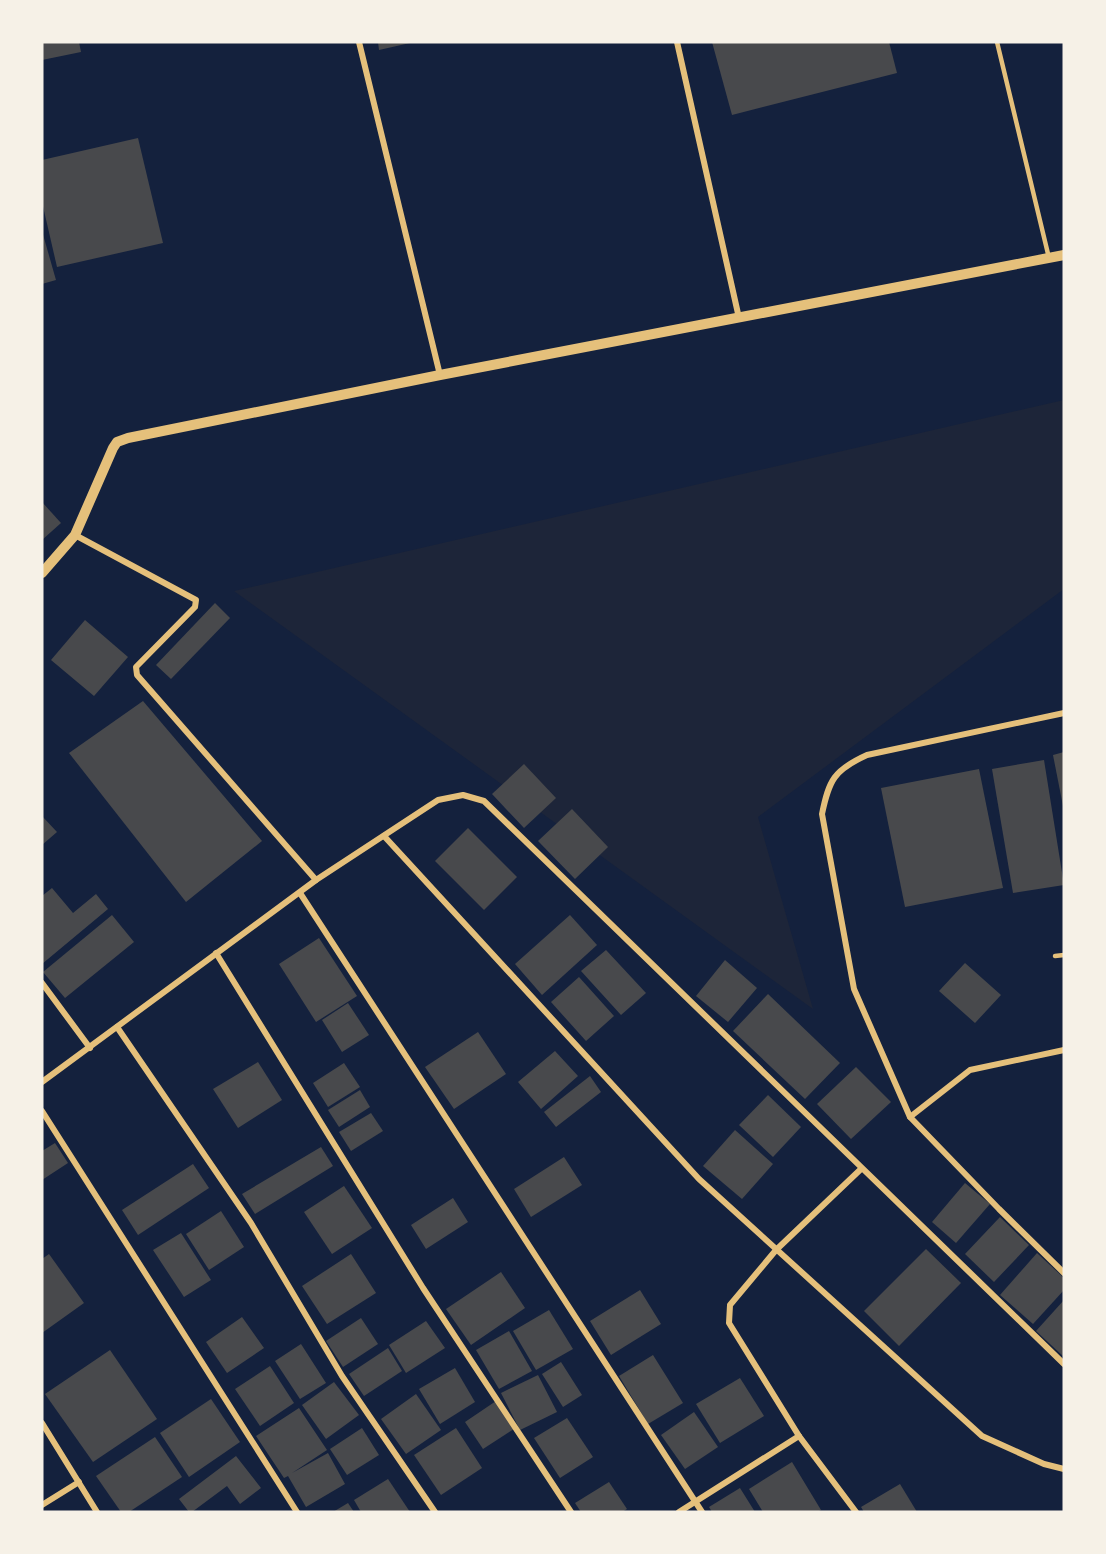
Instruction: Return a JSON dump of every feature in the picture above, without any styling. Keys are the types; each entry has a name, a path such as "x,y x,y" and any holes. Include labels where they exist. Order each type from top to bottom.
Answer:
{"street":[{"path":"360,42 440,375"},
{"path":"677,42 739,318"},
{"path":"42,573 75,536 117,442 440,375 1064,255"},
{"path":"75,536 196,600 195,607 136,668 137,675 316,880"},
{"path":"1064,713 867,755 852,762 838,773 827,788 822,814 854,989 910,1117 1064,1273"},
{"path":"42,1082 316,880 438,800 462,795 483,801 1064,1364"},
{"path":"384,836 699,1179 982,1436 1044,1464 1064,1469"},
{"path":"300,893 702,1512"},
{"path":"216,954 423,1287 571,1512"},
{"path":"42,983 90,1048"},
{"path":"117,1027 251,1223 342,1376 435,1512"},
{"path":"910,1117 970,1070 1064,1050"},
{"path":"42,1111 297,1512"},
{"path":"856,1512 799,1436 729,1323 730,1305 776,1250 861,1169"},
{"path":"42,1423 97,1512"},
{"path":"679,1512 799,1436"},
{"path":"42,1505 79,1482"}],"lane":[{"path":"997,42 1049,259"},
{"path":"1055,956 1064,955"}],"shaded area":[{"path":"1064,400 1064,589 758,817 813,1009 234,591"}],"building":[{"path":"42,42 79,42 81,52 42,60"},
{"path":"378,42 410,42 410,43 379,50"},
{"path":"712,42 889,42 897,73 732,115"},
{"path":"138,138 163,243 57,267 42,202 42,160"},
{"path":"42,231 56,280 42,284"},
{"path":"42,502 61,523 42,540"},
{"path":"215,603 230,618 171,679 156,665"},
{"path":"85,620 128,657 94,696 51,660"},
{"path":"143,701 262,841 186,902 69,753"},
{"path":"1064,752 1064,806 1063,806 1053,755"},
{"path":"1044,760 1064,885 1013,893 992,769"},
{"path":"524,764 556,798 524,828 492,794"},
{"path":"979,769 1003,888 905,907 881,788"},
{"path":"572,809 608,847 575,879 538,841"},
{"path":"42,816 57,832 42,845"},
{"path":"468,828 517,877 484,910 435,861"},
{"path":"52,888 73,913 96,894 108,909 42,964 42,896"},
{"path":"112,915 134,942 65,998 43,972"},
{"path":"570,915 597,945 542,995 515,964"},
{"path":"319,938 357,996 316,1022 279,964"},
{"path":"606,950 646,993 621,1015 581,971"},
{"path":"725,960 757,988 728,1022 696,996"},
{"path":"965,963 1001,995 975,1023 939,991"},
{"path":"579,977 614,1016 586,1041 551,1002"},
{"path":"768,994 840,1063 805,1099 733,1031"},
{"path":"348,1003 369,1035 342,1052 322,1020"},
{"path":"478,1032 506,1074 454,1109 425,1067"},
{"path":"555,1051 578,1076 541,1109 518,1082"},
{"path":"258,1062 282,1100 238,1128 213,1089"},
{"path":"344,1063 360,1087 328,1107 313,1083"},
{"path":"856,1067 891,1102 851,1139 817,1104"},
{"path":"590,1076 601,1092 556,1127 544,1112"},
{"path":"360,1090 370,1107 339,1127 328,1110"},
{"path":"768,1095 801,1127 773,1157 739,1125"},
{"path":"371,1113 383,1131 351,1151 339,1132"},
{"path":"735,1130 773,1164 742,1199 703,1166"},
{"path":"55,1143 68,1163 42,1180 42,1151"},
{"path":"321,1147 333,1166 255,1214 242,1194"},
{"path":"564,1157 582,1185 531,1217 514,1189"},
{"path":"193,1164 209,1188 138,1235 122,1210"},
{"path":"965,1183 990,1204 956,1243 932,1222"},
{"path":"344,1186 372,1228 332,1254 304,1212"},
{"path":"453,1198 468,1222 426,1249 411,1225"},
{"path":"221,1211 244,1247 209,1270 186,1234"},
{"path":"1000,1217 1029,1245 994,1282 965,1254"},
{"path":"181,1233 211,1280 184,1297 153,1250"},
{"path":"926,1249 961,1283 899,1346 864,1311"},
{"path":"1037,1253 1064,1278 1064,1290 1033,1324 1000,1295"},
{"path":"49,1254 84,1303 42,1333 42,1259"},
{"path":"351,1254 376,1293 327,1324 302,1286"},
{"path":"501,1272 525,1308 471,1345 446,1309"},
{"path":"640,1290 661,1324 611,1355 590,1321"},
{"path":"1064,1300 1064,1357 1036,1331"},
{"path":"549,1310 573,1349 536,1370 513,1331"},
{"path":"242,1317 264,1348 227,1373 206,1342"},
{"path":"361,1318 378,1344 343,1367 326,1341"},
{"path":"426,1321 445,1348 406,1373 389,1345"},
{"path":"509,1331 532,1371 499,1389 476,1350"},
{"path":"301,1344 326,1383 300,1399 275,1361"},
{"path":"388,1348 402,1371 364,1396 349,1374"},
{"path":"110,1350 157,1419 93,1462 45,1394"},
{"path":"653,1355 683,1403 648,1424 619,1376"},
{"path":"561,1362 582,1395 563,1407 542,1374"},
{"path":"270,1366 294,1403 260,1426 235,1389"},
{"path":"455,1368 475,1402 440,1424 419,1389"},
{"path":"538,1375 557,1412 520,1430 501,1393"},
{"path":"740,1378 764,1416 720,1443 696,1404"},
{"path":"334,1382 359,1415 326,1439 302,1405"},
{"path":"416,1394 441,1430 406,1454 381,1419"},
{"path":"211,1399 240,1442 189,1477 160,1433"},
{"path":"496,1401 514,1429 483,1449 465,1422"},
{"path":"299,1408 327,1450 292,1473 328,1453 345,1484 306,1507 288,1476 284,1478 256,1436"},
{"path":"694,1412 718,1447 685,1469 661,1435"},
{"path":"567,1418 593,1457 560,1478 534,1438"},
{"path":"362,1428 379,1455 347,1475 330,1449"},
{"path":"456,1428 482,1468 441,1495 414,1455"},
{"path":"155,1437 182,1477 129,1512 121,1512 96,1476"},
{"path":"236,1456 261,1488 240,1504 227,1486 189,1512 179,1499"},
{"path":"792,1462 821,1510 817,1512 763,1512 749,1489"},
{"path":"388,1479 410,1512 361,1512 354,1500"},
{"path":"609,1482 627,1509 622,1512 581,1512 575,1503"},
{"path":"900,1484 917,1512 864,1512 861,1507"},
{"path":"740,1488 755,1512 712,1512 709,1507"},
{"path":"348,1503 354,1512 333,1512"}]}
